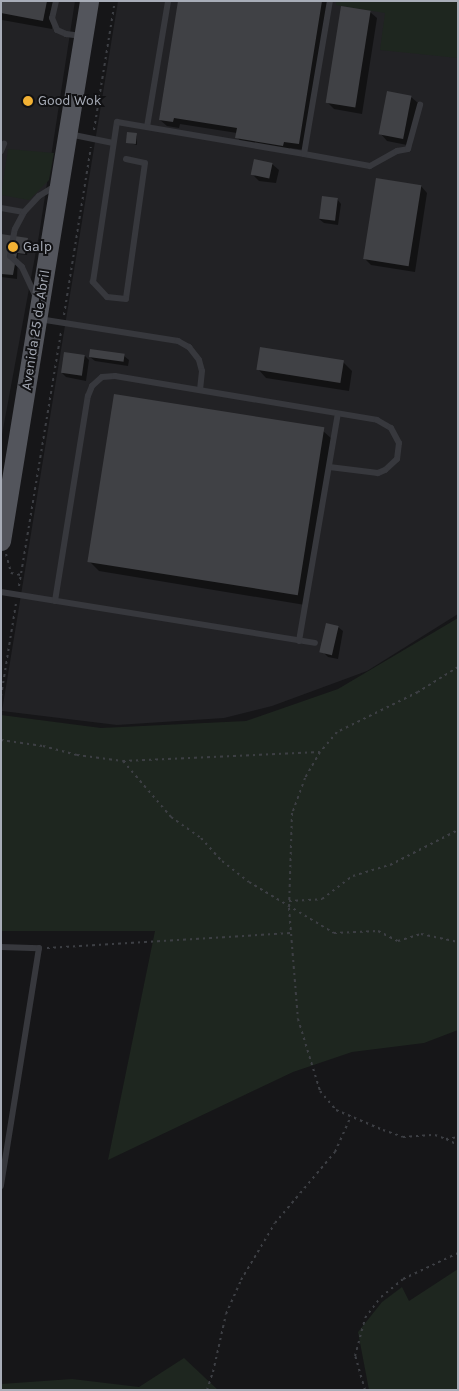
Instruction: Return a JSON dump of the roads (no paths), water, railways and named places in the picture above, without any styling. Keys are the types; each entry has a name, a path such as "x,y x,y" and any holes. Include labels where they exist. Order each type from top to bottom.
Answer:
{"main road":[{"name":"Avenida 25 de Abril","path":"4,544 89,1"}],"lane":[{"path":"56,1 52,18 57,30 66,34 83,36"},
{"path":"147,127 168,1"},
{"path":"304,154 330,1"},
{"path":"126,159 145,163 126,299 107,296 93,282 117,122 370,166 398,151 408,149 420,105"},
{"path":"68,134 113,143"},
{"path":"10,256 15,229 24,212 39,196 60,182"},
{"path":"1,208 24,212"},
{"path":"1,255 10,256 22,267 39,313 63,323 178,341 189,347 199,360 202,371 200,390"},
{"path":"55,601 92,386 102,377 111,376 200,390 384,423 396,435 399,451 392,465 378,473 329,467"},
{"path":"299,641 338,414"},
{"path":"1,592 315,644"},
{"path":"1,947 39,948 1,1186"}],"place":[{"name":"Good Wok","path":"28,101"},
{"name":"Galp","path":"13,247"}]}
